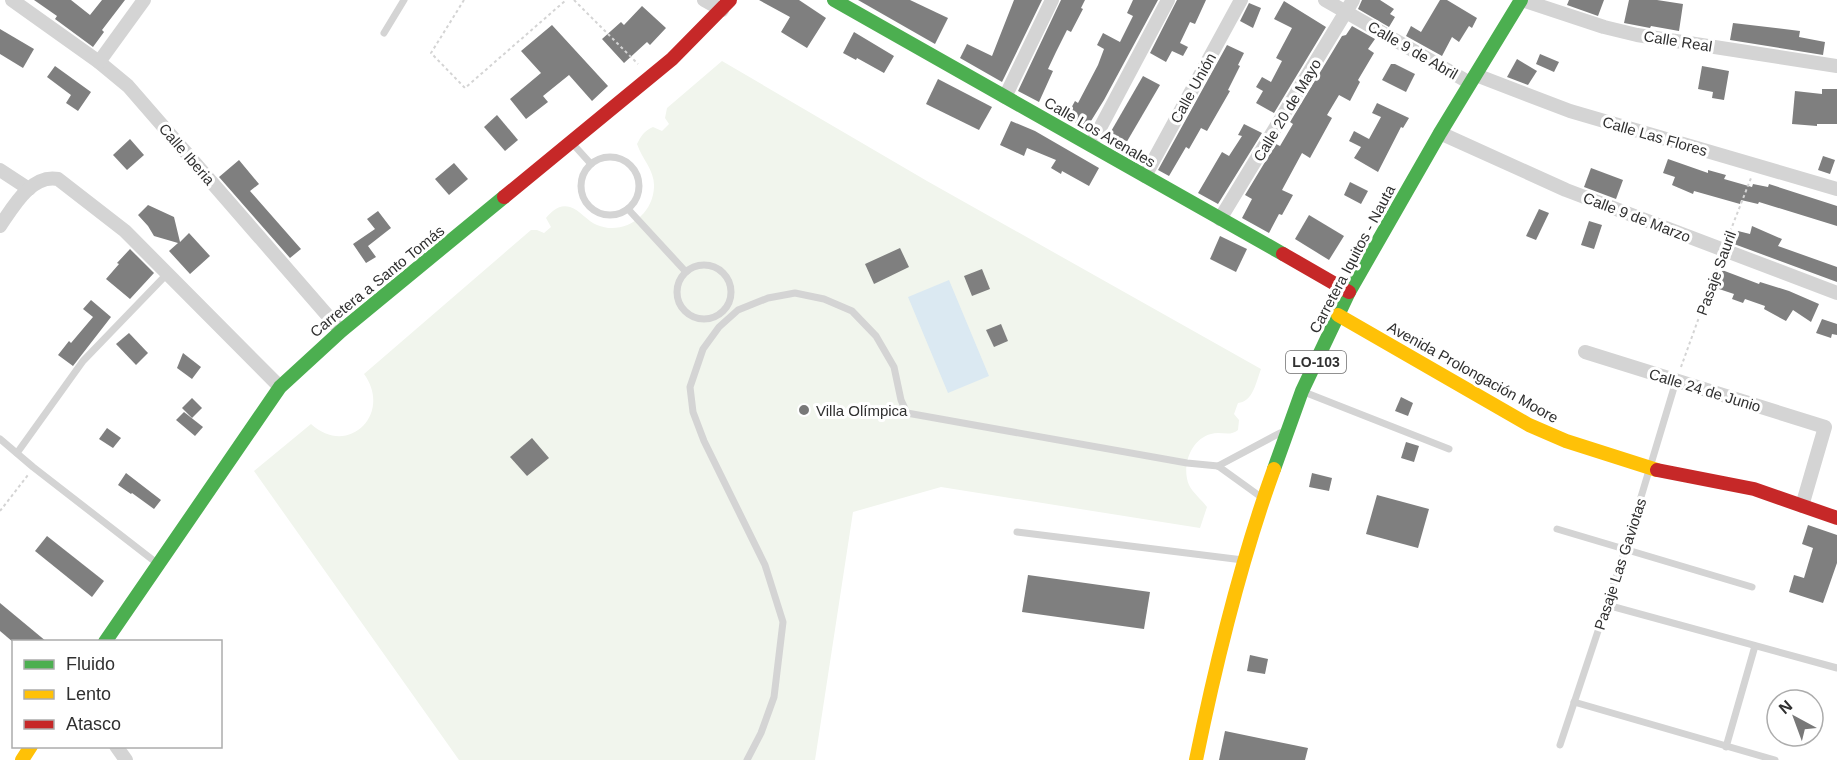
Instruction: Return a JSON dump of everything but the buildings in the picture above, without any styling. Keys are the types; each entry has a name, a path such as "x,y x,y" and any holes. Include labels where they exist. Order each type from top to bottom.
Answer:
{"street":[{"name":"Calle Iberia","path":"12,0 99,62 128,86 341,331"},
{"path":"99,62 144,0"},
{"path":"704,0 726,5"},
{"name":"Calle Los Arenales","path":"834,0 1349,292"},
{"path":"1005,97 1052,0"},
{"path":"1091,146 1168,0"},
{"name":"Calle Unión","path":"1145,176 1241,0"},
{"name":"Calle 9 de Abril","path":"1325,0 1349,6 1473,79"},
{"name":"Calle Real","path":"1522,0 1637,35 1837,66"},
{"name":"Carretera Iquitos - Nauta","path":"1196,760 1212,680 1245,560 1263,499 1302,391 1349,292 1440,134 1522,0"},
{"name":"Carretera a Santo Tomás","path":"106,640 280,387 341,331 651,77 726,5"},
{"name":"Calle 20 de Mayo","path":"1220,219 1349,6"},
{"name":"Calle Las Flores","path":"1473,79 1570,111 1837,189"},
{"name":"Calle 9 de Marzo","path":"1440,134 1566,190 1837,293"},
{"path":"0,170 29,189"},
{"path":"0,226 29,189 43,179 58,178 125,231 280,387"},
{"name":"Avenida Prolongación Moore","path":"1338,315 1529,425 1566,441 1650,468 1754,489 1837,518"},
{"name":"Calle 24 de Junio","path":"1585,352 1825,427 1802,506"},
{"path":"117,748 126,760"}],"lane":[{"path":"384,33 404,0"},
{"path":"572,143 591,164"},
{"path":"605,157 612,157 627,162 633,167 639,181 639,189 634,203 628,209 622,213 607,216 599,214 587,205 580,192 580,184 585,170 591,164 605,157"},
{"path":"628,209 686,272"},
{"path":"706,264 724,273 732,293 728,306 722,313 710,319 703,319 684,311 677,291 678,284 686,272 698,265 706,264"},
{"path":"17,453 83,361 167,274"},
{"path":"747,760 761,733 774,697 783,622 765,566 704,441 693,412 690,387 703,349 719,327 738,310 768,297 795,293 824,299 852,311 876,336 894,367 896,383 908,413 1187,463 1218,466 1263,499"},
{"path":"722,313 728,319"},
{"name":"Pasaje Las Gaviotas","path":"1560,745 1626,550 1676,381"},
{"path":"1302,391 1449,449"},
{"path":"1218,466 1288,428"},
{"path":"0,439 33,468 158,564"},
{"path":"1557,529 1752,587"},
{"path":"1017,532 1245,560"},
{"path":"1607,605 1837,668"},
{"path":"1726,747 1755,646"},
{"path":"1574,702 1775,760"}],"path":[{"path":"465,0 431,53 465,88 566,0"},
{"path":"574,0 651,77"},
{"name":"Pasaje Sauril","path":"1676,381 1756,165"},
{"path":"0,511 33,468"}],"shaded area":[{"name":"Villa Olímpica","path":"722,61 927,181 1261,369 1255,385 1251,395 1238,403 1234,414 1239,420 1238,430 1204,437 1193,447 1190,454 1186,470 1189,485 1207,507 1200,528 941,487 853,512 815,760 459,760 254,471 311,424 325,433 339,436 352,434 362,427 370,416 373,403 372,389 364,374 531,230 544,233 551,227 546,218 556,209 562,206 570,207 593,223 607,228 626,225 642,215 652,197 654,181 637,144 638,141 645,132 653,127 662,131 669,124 665,118 667,108"},
{"path":"949,280 989,376 948,393 908,297"}],"traffic: fast":[{"path":"834,0 1283,254"},
{"path":"1274,469 1302,391 1349,292 1440,133 1521,0"},
{"path":"106,640 280,387 341,331 504,197"}],"traffic: slow":[{"path":"1338,315 1529,425 1566,441 1657,470"},
{"path":"1196,760 1230,613 1250,540 1274,469"},
{"path":"22,760 30,748"}],"traffic: jam":[{"path":"504,197 672,59 730,0"},
{"path":"1283,254 1349,292"},
{"path":"1657,470 1754,489 1837,518"}],"place":[{"name":"Villa Olímpica","path":"804,410"}]}
